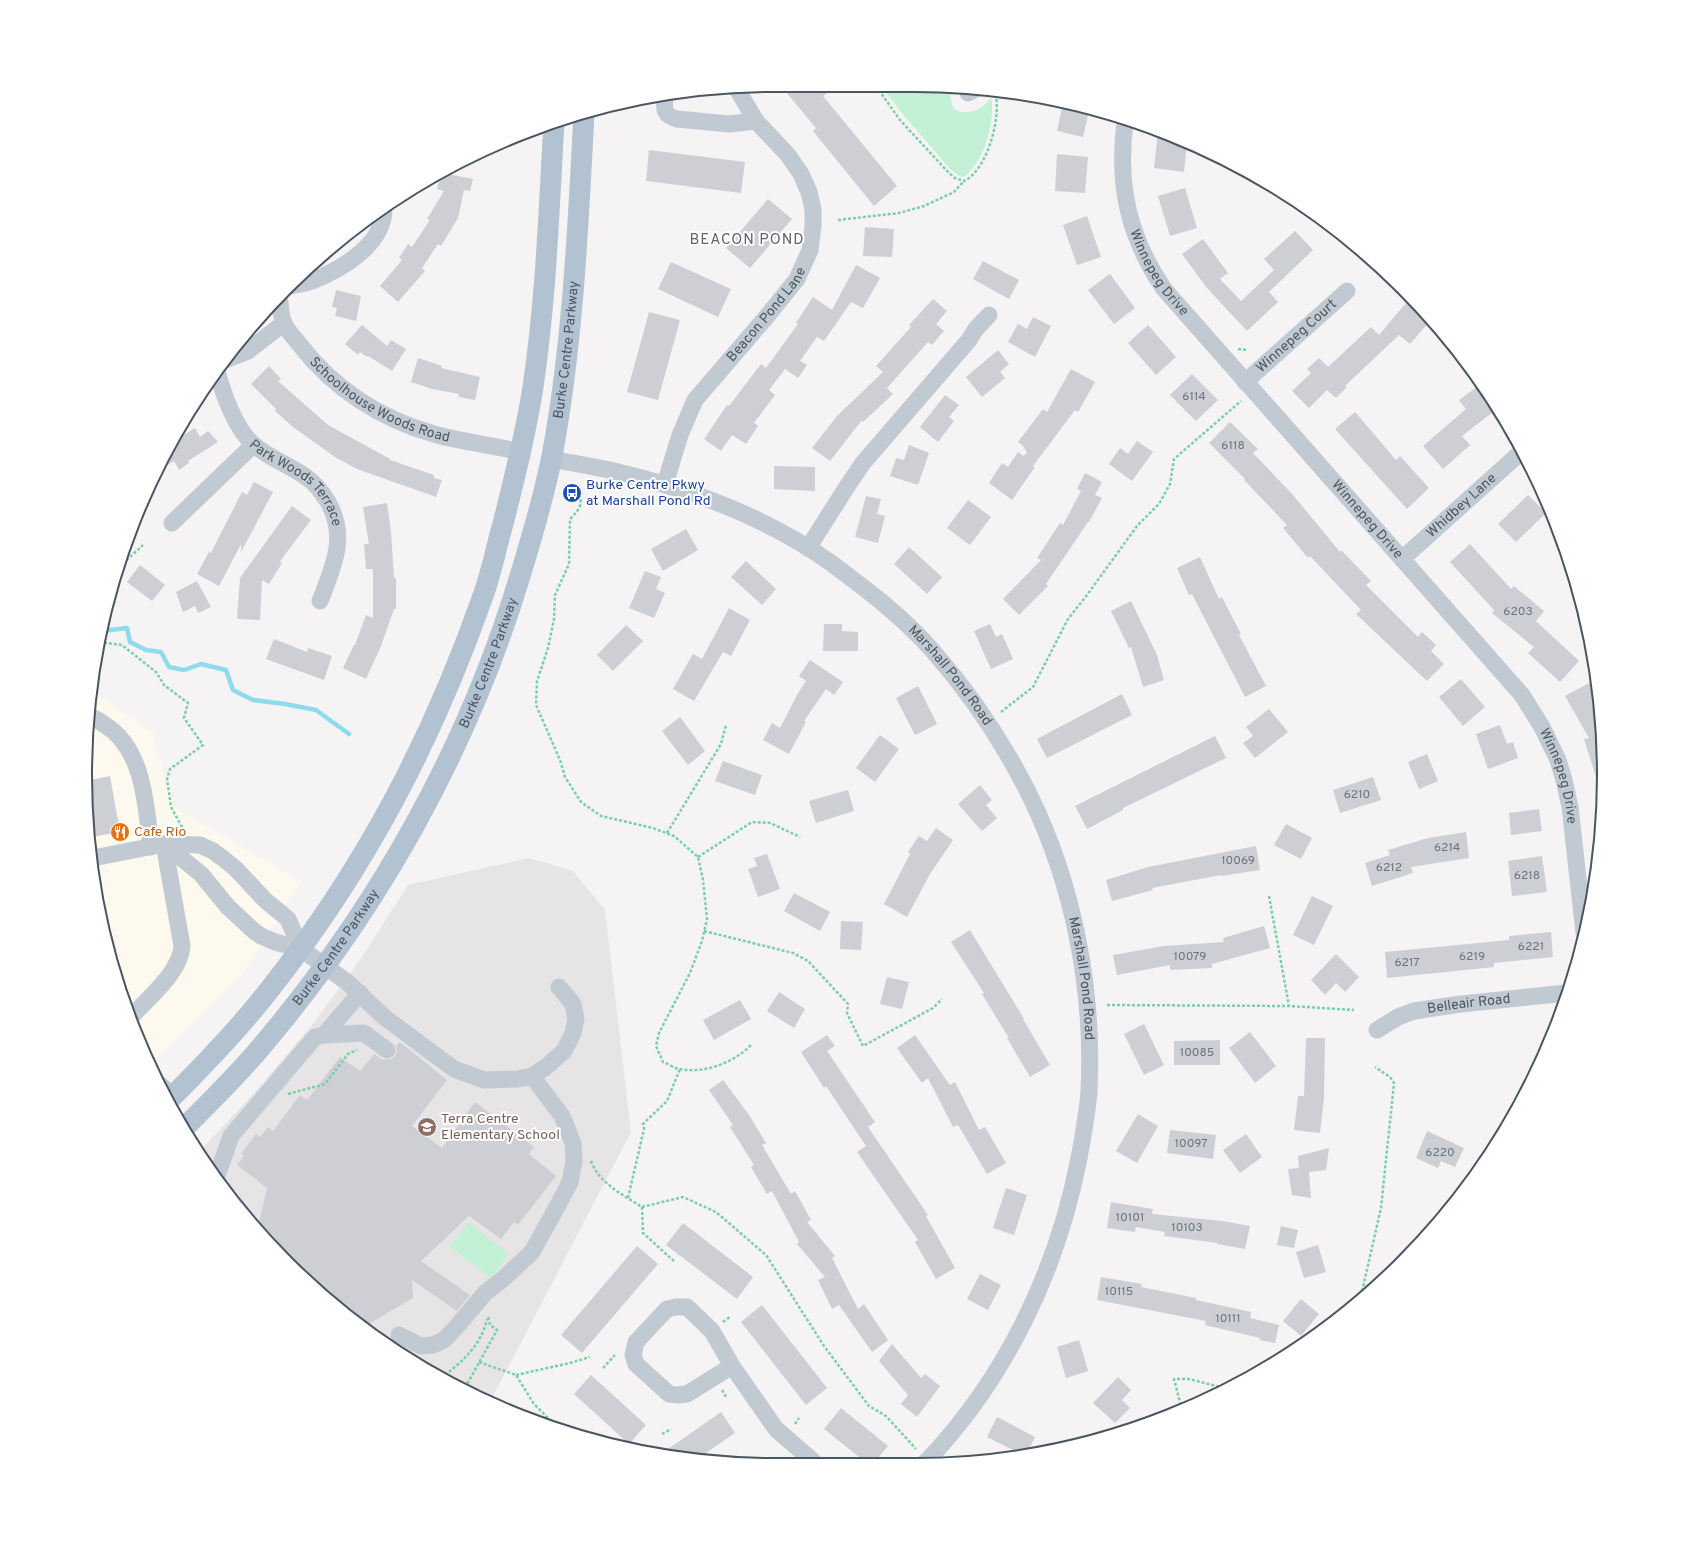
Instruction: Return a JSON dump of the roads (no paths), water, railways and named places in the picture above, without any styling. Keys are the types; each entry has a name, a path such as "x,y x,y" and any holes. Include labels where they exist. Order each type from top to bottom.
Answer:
{"main road":[{"name":"Burke Centre Parkway","path":"189,1124 261,1048 325,967 366,907 412,832 442,776 475,704 507,618 532,536 551,459 564,384 576,270 584,119"},
{"name":"Burke Centre Parkway","path":"170,1091 230,1037 301,949 337,898 379,830 444,699 485,591 521,452 533,387 543,298 554,129"},
{"path":"521,452 551,459"}],"street":[{"name":"Beacon Pond Lane","path":"665,484 680,435 695,400 797,279 810,250 813,226 813,209 809,192 801,174 788,155 756,121 739,93"},
{"path":"665,101 665,111 668,117 677,119 729,124 756,121"},
{"name":"Winnepeg Drive","path":"1126,125 1122,168 1128,214 1143,256 1164,289 1522,695 1542,727 1558,760 1570,807 1582,916"},
{"path":"301,283 312,281 347,263 358,255 370,244 379,231 384,215"},
{"name":"Winnepeg Court","path":"1245,382 1348,291"},
{"name":"Schoolhouse Woods Road","path":"281,304 284,323 315,364 334,382 361,402 410,426 436,435 521,452"},
{"path":"808,548 863,463 969,340 975,330 989,314"},
{"path":"236,356 248,351 284,323"},
{"name":"Park Woods Terrace","path":"219,379 226,401 241,429 253,444 313,482 323,494 332,510 337,525 338,549 335,562 320,601"},
{"path":"172,523 253,444"},
{"name":"Whidbey Lane","path":"1402,559 1517,456"},
{"name":"Marshall Pond Road","path":"551,459 628,474 665,484 702,496 741,512 808,548 882,602 930,648 967,693 994,731 1030,795 1048,836 1070,904 1082,969 1089,1040 1089,1094 1071,1197 1058,1242 1032,1307 996,1373 959,1424 930,1458"},
{"path":"94,718 113,730 128,748 137,765 182,946 182,956 174,970 135,1013"},
{"path":"97,857 158,846 200,845 213,851 236,869 265,900 288,918 301,949"},
{"path":"158,846 201,874 228,908 254,931 275,942 301,949 360,993 384,1017 454,1070 484,1080 517,1079 532,1076 546,1067 564,1051 573,1033 576,1019 573,1004 559,987"},
{"path":"324,1035 360,993"},
{"name":"Belleair Road","path":"1377,1030 1398,1017 1414,1011 1461,1004 1561,993"},
{"path":"219,1170 231,1136 315,1037 324,1035 364,1033 387,1050"},
{"path":"399,1335 421,1346 433,1345 444,1340 485,1293 503,1279 532,1252 562,1198 570,1182 574,1161 573,1142 562,1116 532,1076"},
{"path":"732,1366 687,1394 678,1395 669,1394 636,1364 633,1355 636,1342 667,1309 687,1307 712,1331 732,1366 776,1429 809,1458"}],"waterway":[{"path":"108,630 127,628 130,642 146,650 161,652 169,667 184,670 201,664 226,670 233,690 253,700 316,710 349,734"}],"place":[{"name":"Burke Centre Pkwy at Marshall Pond Rd","path":"572,493"},
{"name":"Cafe Rio","path":"120,832"},
{"name":"Terra Centre Elementary School","path":"427,1127"}],"district":[{"name":"BEACON POND","path":"747,240"}]}
